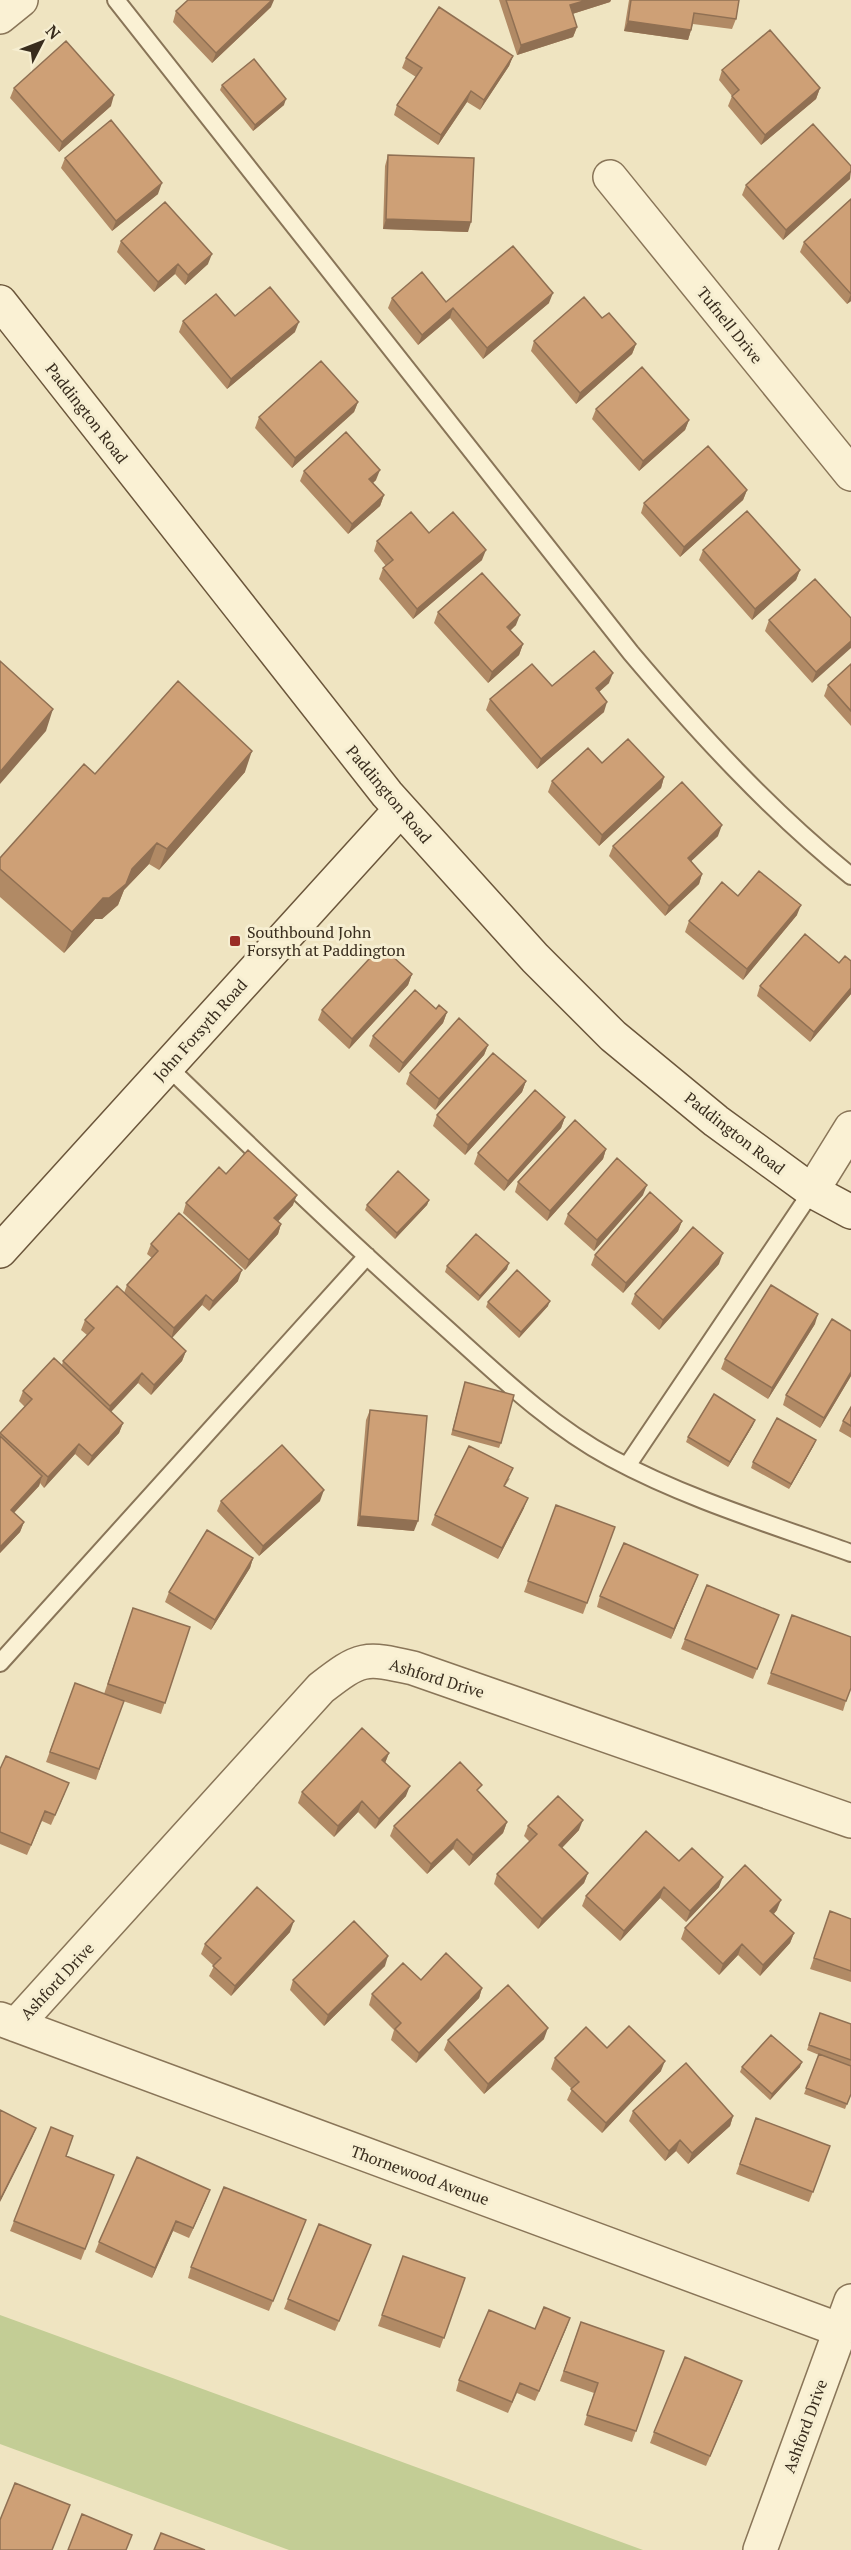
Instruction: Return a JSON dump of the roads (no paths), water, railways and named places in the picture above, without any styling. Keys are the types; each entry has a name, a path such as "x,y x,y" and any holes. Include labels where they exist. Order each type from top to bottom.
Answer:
{"street":[{"path":"0,17 21,0"},
{"name":"Tufnell Drive","path":"610,177 851,474"},
{"name":"Paddington Road","path":"0,302 400,810 535,958 613,1036 716,1120 812,1191 851,1212"},
{"name":"John Forsyth Road","path":"0,1251 400,810"},
{"path":"812,1191 851,1128"},
{"name":"Ashford Drive","path":"8,2022 321,1688 359,1661 383,1661 413,1668 851,1821"},
{"name":"Thornewood Avenue","path":"8,2022 846,2316"},
{"name":"Ashford Drive","path":"760,2550 846,2316"}],"lane":[{"path":"116,0 638,661 728,760 795,826 851,876"},
{"path":"167,1066 367,1256 518,1393 600,1451 627,1466 694,1496 851,1553"},
{"path":"627,1466 812,1191"},
{"path":"0,1663 367,1256"}],"place":[{"name":"Southbound John Forsyth at Paddington","path":"235,941"}]}
